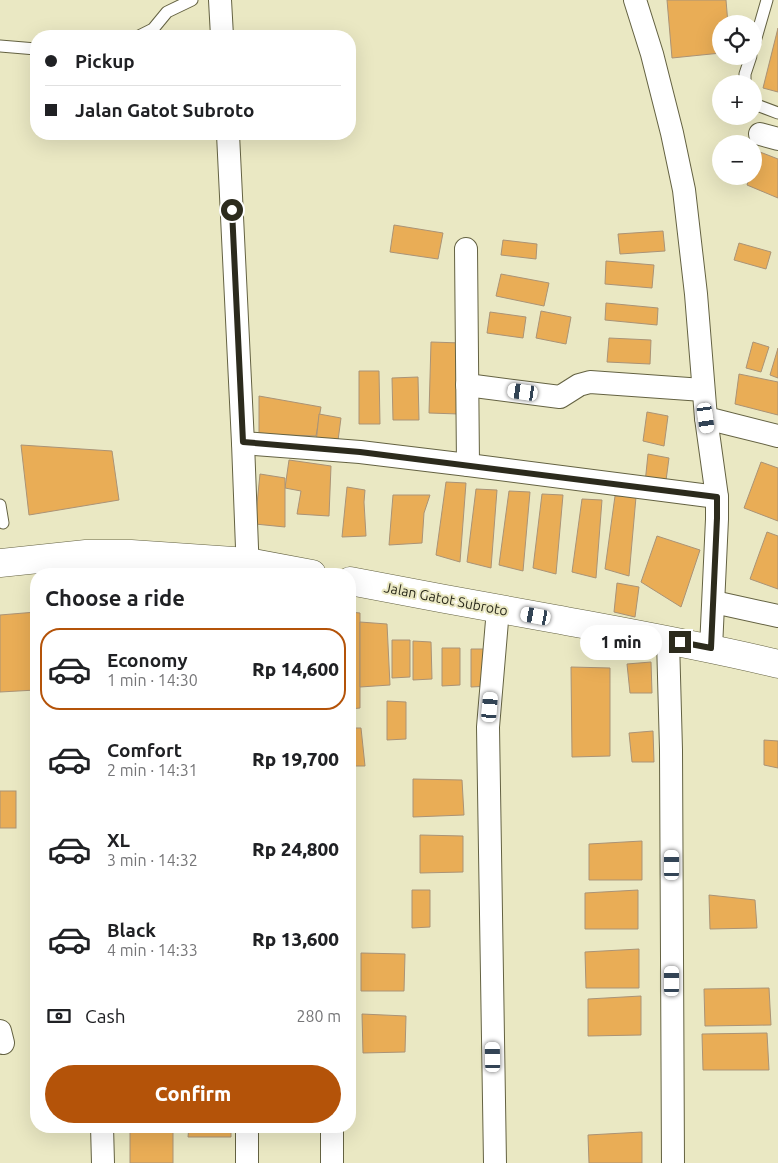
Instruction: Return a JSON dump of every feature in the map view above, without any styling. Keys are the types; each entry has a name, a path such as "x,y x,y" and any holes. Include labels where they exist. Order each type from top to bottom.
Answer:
{"street":[{"path":"220,0 222,30"},
{"path":"635,0 652,54 684,190 696,294 706,418 717,497 711,648"},
{"path":"0,563 86,564 131,554 248,568 228,140"},
{"path":"466,250 468,465"},
{"path":"467,385 560,397 579,385 590,382 703,390"},
{"path":"706,418 778,436"},
{"path":"243,442 360,452 717,497"},
{"name":"Jalan Gatot Subroto","path":"356,582 711,648 778,664"},
{"path":"714,602 778,616"},
{"path":"495,1163 488,727 498,609"},
{"path":"668,640 671,750 673,1163"},
{"path":"102,1133 103,1163"},
{"path":"246,1133 247,1163"},
{"path":"332,1133 332,1163"}],"lane":[{"path":"151,30 168,12 192,0"},
{"path":"762,17 767,0"},
{"path":"0,46 30,48"},
{"path":"762,107 778,112"},
{"path":"0,505 3,523"}],"building":[{"path":"667,0 726,0 727,15 712,15 712,54 672,58"},
{"path":"778,28 778,92 763,88"},
{"path":"762,153 778,159 778,198 747,185 762,185"},
{"path":"394,225 443,233 438,259 390,252"},
{"path":"663,231 665,251 620,254 618,234"},
{"path":"503,240 537,244 536,259 501,255"},
{"path":"739,243 771,252 766,269 734,260"},
{"path":"606,261 654,265 652,288 605,284"},
{"path":"501,274 549,283 544,306 496,296"},
{"path":"606,303 658,308 657,325 605,320"},
{"path":"541,311 571,317 566,344 536,338"},
{"path":"490,312 526,317 523,338 487,333"},
{"path":"609,338 651,340 650,364 607,362"},
{"path":"431,342 461,343 459,414 429,413"},
{"path":"753,342 769,347 761,372 746,368"},
{"path":"778,348 778,378 770,375"},
{"path":"359,371 379,371 380,424 359,424"},
{"path":"739,374 778,382 778,415 735,404"},
{"path":"418,377 419,420 393,420 392,378"},
{"path":"259,396 321,407 316,436 259,434"},
{"path":"647,412 668,416 664,446 643,441"},
{"path":"319,414 341,418 337,448 316,443"},
{"path":"21,445 112,451 119,500 29,515"},
{"path":"648,454 669,458 665,488 645,483"},
{"path":"289,460 331,466 329,516 297,514 301,491 285,488"},
{"path":"761,462 778,468 778,521 744,508"},
{"path":"260,474 285,478 285,527 255,524"},
{"path":"446,482 466,483 460,562 436,555"},
{"path":"347,487 365,490 366,536 342,537"},
{"path":"476,489 497,490 491,568 467,562"},
{"path":"509,491 530,492 523,571 499,565"},
{"path":"542,494 563,495 556,574 533,568"},
{"path":"393,495 430,495 424,513 422,543 389,545"},
{"path":"615,496 636,497 629,576 605,569"},
{"path":"582,499 602,500 596,578 572,572"},
{"path":"767,532 778,536 778,589 750,579"},
{"path":"657,536 700,550 681,607 641,582"},
{"path":"617,583 639,587 635,617 614,612"},
{"path":"30,612 30,690 0,692 0,615"},
{"path":"356,613 360,613 360,708 356,708"},
{"path":"360,622 387,624 390,685 360,687"},
{"path":"392,640 410,640 410,677 392,678"},
{"path":"413,641 431,642 432,679 413,680"},
{"path":"442,648 460,648 460,685 442,686"},
{"path":"471,649 489,649 490,686 471,687"},
{"path":"651,662 652,693 630,693 627,664"},
{"path":"571,667 610,668 610,756 572,757"},
{"path":"387,701 406,702 406,739 387,740"},
{"path":"356,728 361,728 365,766 356,766"},
{"path":"653,731 654,762 632,762 629,733"},
{"path":"764,740 778,741 778,768 764,765"},
{"path":"413,779 462,780 464,815 413,817"},
{"path":"0,791 16,791 16,828 0,828"},
{"path":"420,835 463,836 463,872 420,873"},
{"path":"642,841 642,880 589,880 589,844"},
{"path":"412,890 430,890 430,927 412,928"},
{"path":"638,890 638,929 585,929 585,893"},
{"path":"709,895 755,900 757,928 710,929"},
{"path":"639,949 639,988 586,988 585,952"},
{"path":"361,953 405,954 404,991 361,991"},
{"path":"769,988 771,1025 705,1026 704,989"},
{"path":"641,996 641,1035 588,1036 588,999"},
{"path":"362,1014 406,1016 405,1052 363,1053"},
{"path":"767,1033 769,1070 703,1070 702,1034"},
{"path":"642,1132 642,1163 589,1163 588,1135"},
{"path":"130,1133 173,1133 173,1163 130,1163"},
{"path":"188,1133 231,1133 231,1137 188,1137"}],"route":[{"path":"232,210 243,442 360,452 717,497 711,648 680,642"}]}
